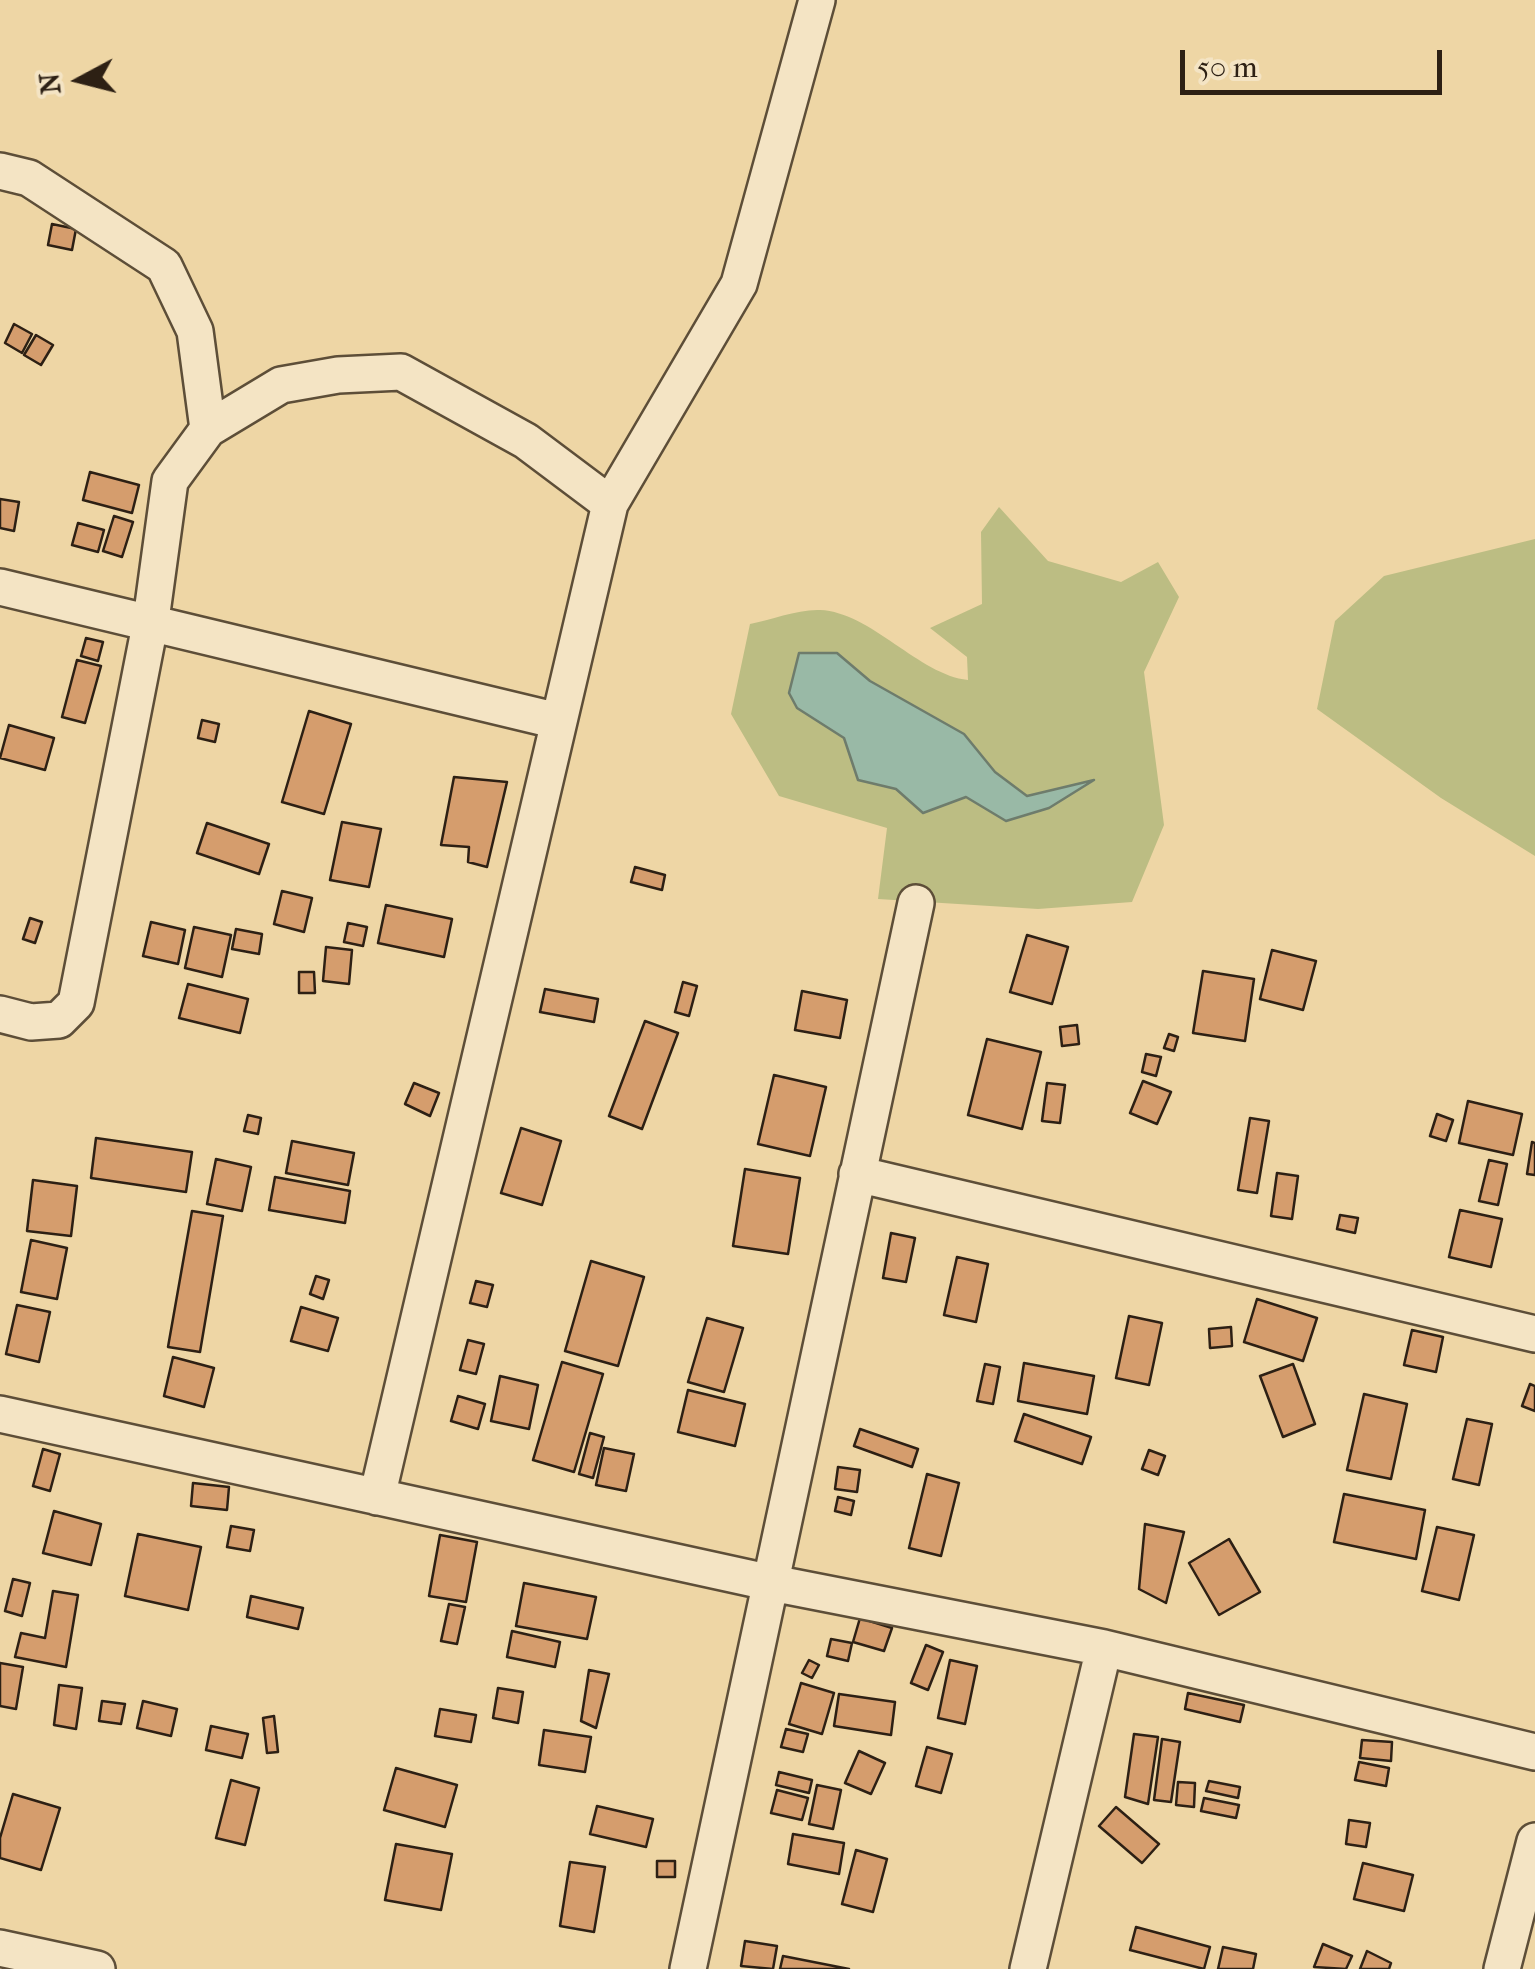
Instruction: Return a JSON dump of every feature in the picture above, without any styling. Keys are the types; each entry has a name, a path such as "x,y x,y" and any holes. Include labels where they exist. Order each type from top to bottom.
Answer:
{"street":[{"path":"376,1497 610,504 739,284 817,0"},
{"path":"0,170 30,178 164,266 195,331 208,430"},
{"path":"0,1014 32,1022 60,1020 76,1003 151,620 170,481 208,430 280,385 338,375 401,372 526,441 610,504"},
{"path":"0,587 151,620 374,680 558,721"},
{"path":"688,1969 916,904"},
{"path":"858,1174 1535,1334"},
{"path":"0,1414 772,1584 1104,1648 1535,1752"},
{"path":"1028,1969 1104,1648"},
{"path":"1502,1969 1535,1842"},
{"path":"0,1948 98,1969"}],"green space":[{"path":"999,507 1048,561 1121,582 1158,562 1179,597 1144,672 1164,825 1132,902 1038,909 878,899 887,828 779,796 731,714 750,624 803,611 839,613 931,667 968,680 967,657 930,628 982,604 981,532"},
{"path":"1535,539 1535,856 1441,798 1317,709 1335,621 1384,576"}],"shaded area":[{"path":"799,653 837,653 870,681 964,734 995,772 1027,796 1094,780 1049,808 1006,821 966,797 923,813 896,789 858,780 844,738 797,708 789,693"}],"building":[{"path":"52,224 76,229 72,250 48,245"},
{"path":"14,324 32,334 22,353 5,343"},
{"path":"36,335 53,345 41,365 24,355"},
{"path":"90,472 139,485 132,513 83,500"},
{"path":"0,499 19,502 14,531 0,528"},
{"path":"114,516 133,522 122,557 103,551"},
{"path":"78,523 104,530 98,552 72,545"},
{"path":"86,638 103,642 98,661 81,656"},
{"path":"77,660 101,666 85,723 62,717"},
{"path":"309,711 351,724 324,814 282,802"},
{"path":"202,720 219,724 215,742 198,738"},
{"path":"9,725 54,738 45,770 0,758"},
{"path":"454,777 507,782 487,867 468,862 469,847 441,845"},
{"path":"342,822 381,829 369,887 330,880"},
{"path":"207,823 269,844 259,874 197,853"},
{"path":"635,867 665,875 662,890 631,882"},
{"path":"282,891 312,898 304,932 274,924"},
{"path":"386,905 452,919 444,957 378,943"},
{"path":"30,918 42,922 35,943 23,939"},
{"path":"151,922 185,930 178,964 143,956"},
{"path":"348,923 367,927 363,946 344,942"},
{"path":"194,927 231,935 222,977 185,968"},
{"path":"236,929 262,934 259,954 232,949"},
{"path":"1027,935 1068,947 1052,1004 1010,992"},
{"path":"326,947 352,950 349,984 323,981"},
{"path":"1272,950 1316,961 1303,1010 1260,999"},
{"path":"1203,971 1254,979 1245,1041 1193,1033"},
{"path":"299,972 314,972 315,993 299,993"},
{"path":"683,982 697,986 689,1016 675,1012"},
{"path":"188,984 248,999 240,1033 179,1018"},
{"path":"545,989 598,999 594,1022 540,1012"},
{"path":"802,991 847,1000 840,1038 795,1030"},
{"path":"645,1021 678,1033 642,1129 609,1116"},
{"path":"1077,1025 1079,1044 1062,1046 1060,1027"},
{"path":"1169,1034 1178,1037 1174,1051 1164,1048"},
{"path":"987,1039 1041,1052 1022,1129 968,1115"},
{"path":"1146,1054 1161,1057 1156,1076 1142,1072"},
{"path":"774,1075 826,1087 810,1156 758,1144"},
{"path":"1143,1081 1171,1092 1157,1124 1130,1113"},
{"path":"414,1083 439,1093 430,1116 405,1104"},
{"path":"1047,1083 1065,1085 1060,1123 1042,1121"},
{"path":"1468,1101 1522,1114 1513,1155 1459,1143"},
{"path":"1437,1114 1453,1120 1446,1141 1430,1136"},
{"path":"248,1115 261,1118 258,1134 244,1131"},
{"path":"1250,1118 1269,1121 1257,1193 1238,1190"},
{"path":"521,1128 561,1141 542,1205 501,1193"},
{"path":"96,1138 192,1152 186,1192 91,1178"},
{"path":"292,1141 354,1153 348,1185 286,1173"},
{"path":"1532,1142 1535,1143 1535,1175 1527,1174"},
{"path":"216,1159 251,1167 242,1211 207,1204"},
{"path":"1489,1160 1507,1164 1498,1205 1479,1201"},
{"path":"745,1169 800,1178 788,1254 733,1246"},
{"path":"1277,1173 1298,1176 1292,1219 1271,1216"},
{"path":"275,1177 350,1191 345,1223 269,1210"},
{"path":"33,1180 77,1186 71,1236 27,1231"},
{"path":"1460,1210 1502,1219 1491,1267 1449,1257"},
{"path":"192,1211 223,1216 200,1352 168,1347"},
{"path":"1340,1215 1358,1218 1355,1233 1337,1229"},
{"path":"891,1233 915,1238 906,1282 883,1278"},
{"path":"31,1240 67,1248 57,1299 21,1292"},
{"path":"957,1257 988,1264 976,1322 944,1315"},
{"path":"591,1261 644,1277 618,1366 565,1351"},
{"path":"316,1276 329,1280 323,1299 310,1294"},
{"path":"476,1281 493,1285 487,1307 470,1303"},
{"path":"1257,1299 1317,1318 1303,1361 1244,1342"},
{"path":"17,1305 50,1312 39,1362 6,1354"},
{"path":"301,1307 338,1318 328,1351 291,1341"},
{"path":"1129,1316 1162,1323 1149,1385 1116,1378"},
{"path":"707,1318 743,1328 724,1392 688,1382"},
{"path":"1231,1327 1232,1346 1210,1348 1209,1329"},
{"path":"1412,1330 1443,1337 1436,1372 1404,1365"},
{"path":"468,1340 484,1344 476,1374 460,1370"},
{"path":"173,1357 214,1368 204,1407 164,1396"},
{"path":"562,1362 603,1374 574,1472 533,1460"},
{"path":"1024,1363 1094,1376 1087,1414 1018,1401"},
{"path":"985,1364 1000,1367 993,1404 977,1401"},
{"path":"1293,1364 1315,1424 1283,1437 1260,1376"},
{"path":"500,1376 538,1385 529,1429 491,1421"},
{"path":"1530,1384 1535,1386 1535,1411 1522,1406"},
{"path":"688,1390 745,1404 735,1446 678,1432"},
{"path":"1364,1394 1407,1404 1391,1479 1347,1470"},
{"path":"458,1396 485,1404 478,1429 451,1421"},
{"path":"1024,1414 1091,1437 1082,1464 1015,1441"},
{"path":"1467,1419 1492,1424 1479,1485 1453,1479"},
{"path":"860,1429 918,1449 912,1467 854,1446"},
{"path":"590,1433 604,1437 593,1478 579,1474"},
{"path":"604,1448 634,1454 626,1491 596,1485"},
{"path":"43,1449 60,1454 50,1491 33,1486"},
{"path":"1149,1450 1165,1456 1158,1475 1142,1469"},
{"path":"838,1467 860,1470 857,1492 835,1489"},
{"path":"927,1474 959,1483 941,1556 909,1548"},
{"path":"193,1483 229,1487 227,1510 191,1506"},
{"path":"1344,1494 1425,1510 1416,1559 1334,1542"},
{"path":"838,1497 854,1501 851,1515 835,1511"},
{"path":"54,1511 101,1524 91,1565 43,1553"},
{"path":"1145,1524 1184,1532 1166,1603 1139,1589"},
{"path":"231,1526 254,1530 250,1551 227,1547"},
{"path":"1437,1527 1474,1535 1459,1600 1422,1591"},
{"path":"138,1534 201,1547 188,1610 125,1596"},
{"path":"440,1535 477,1542 466,1602 429,1596"},
{"path":"1229,1539 1260,1592 1219,1615 1189,1563"},
{"path":"13,1579 30,1583 22,1616 5,1611"},
{"path":"524,1583 596,1597 587,1639 516,1626"},
{"path":"53,1591 78,1595 66,1667 15,1657 21,1633 45,1638"},
{"path":"251,1596 303,1608 298,1629 247,1617"},
{"path":"449,1604 465,1607 457,1644 441,1641"},
{"path":"860,1618 892,1628 884,1651 853,1642"},
{"path":"512,1631 560,1642 555,1667 507,1657"},
{"path":"831,1639 852,1643 848,1661 827,1656"},
{"path":"926,1645 943,1652 928,1690 911,1683"},
{"path":"809,1660 819,1665 812,1678 802,1673"},
{"path":"950,1660 977,1666 965,1724 938,1718"},
{"path":"0,1663 23,1667 16,1709 0,1706"},
{"path":"589,1670 609,1674 596,1728 581,1721"},
{"path":"801,1683 834,1693 822,1734 789,1724"},
{"path":"59,1685 82,1688 76,1729 54,1725"},
{"path":"498,1688 523,1692 518,1723 493,1718"},
{"path":"1188,1693 1244,1705 1240,1722 1185,1709"},
{"path":"839,1694 895,1702 891,1735 834,1726"},
{"path":"102,1701 125,1704 121,1724 99,1721"},
{"path":"143,1701 177,1709 171,1736 137,1728"},
{"path":"440,1709 476,1715 471,1742 435,1736"},
{"path":"274,1716 278,1752 267,1753 263,1718"},
{"path":"211,1726 248,1734 242,1758 206,1750"},
{"path":"786,1729 808,1734 803,1752 781,1747"},
{"path":"544,1730 591,1737 585,1772 539,1765"},
{"path":"1134,1734 1158,1737 1148,1804 1125,1797"},
{"path":"1162,1739 1180,1742 1171,1802 1154,1800"},
{"path":"1362,1740 1392,1742 1391,1761 1360,1758"},
{"path":"927,1747 952,1754 941,1793 916,1786"},
{"path":"859,1751 885,1763 871,1794 845,1783"},
{"path":"1359,1762 1389,1768 1386,1786 1355,1780"},
{"path":"396,1768 457,1785 445,1827 384,1810"},
{"path":"779,1772 812,1780 809,1793 776,1785"},
{"path":"231,1780 259,1788 245,1845 216,1838"},
{"path":"1209,1781 1240,1787 1238,1798 1206,1791"},
{"path":"1178,1782 1195,1783 1194,1807 1176,1805"},
{"path":"817,1785 841,1790 833,1829 809,1824"},
{"path":"777,1790 808,1798 802,1820 771,1813"},
{"path":"13,1794 60,1808 41,1870 0,1858 0,1838"},
{"path":"1204,1798 1239,1805 1236,1818 1201,1811"},
{"path":"597,1806 653,1819 646,1847 590,1834"},
{"path":"1116,1807 1159,1844 1142,1863 1099,1826"},
{"path":"1349,1820 1370,1823 1366,1847 1346,1844"},
{"path":"793,1834 844,1843 839,1874 788,1864"},
{"path":"396,1844 452,1854 441,1910 385,1900"},
{"path":"856,1850 887,1859 873,1912 842,1904"},
{"path":"657,1861 675,1861 675,1877 657,1877"},
{"path":"570,1862 605,1867 594,1932 560,1926"},
{"path":"1363,1863 1413,1875 1404,1911 1354,1899"},
{"path":"1136,1927 1210,1947 1204,1969 1130,1950"},
{"path":"745,1941 777,1946 773,1969 741,1966"},
{"path":"1323,1944 1352,1956 1346,1969 1314,1967"},
{"path":"1223,1947 1256,1954 1253,1969 1218,1969"},
{"path":"1367,1951 1391,1963 1389,1969 1360,1969"},
{"path":"783,1956 849,1969 780,1969"}]}
